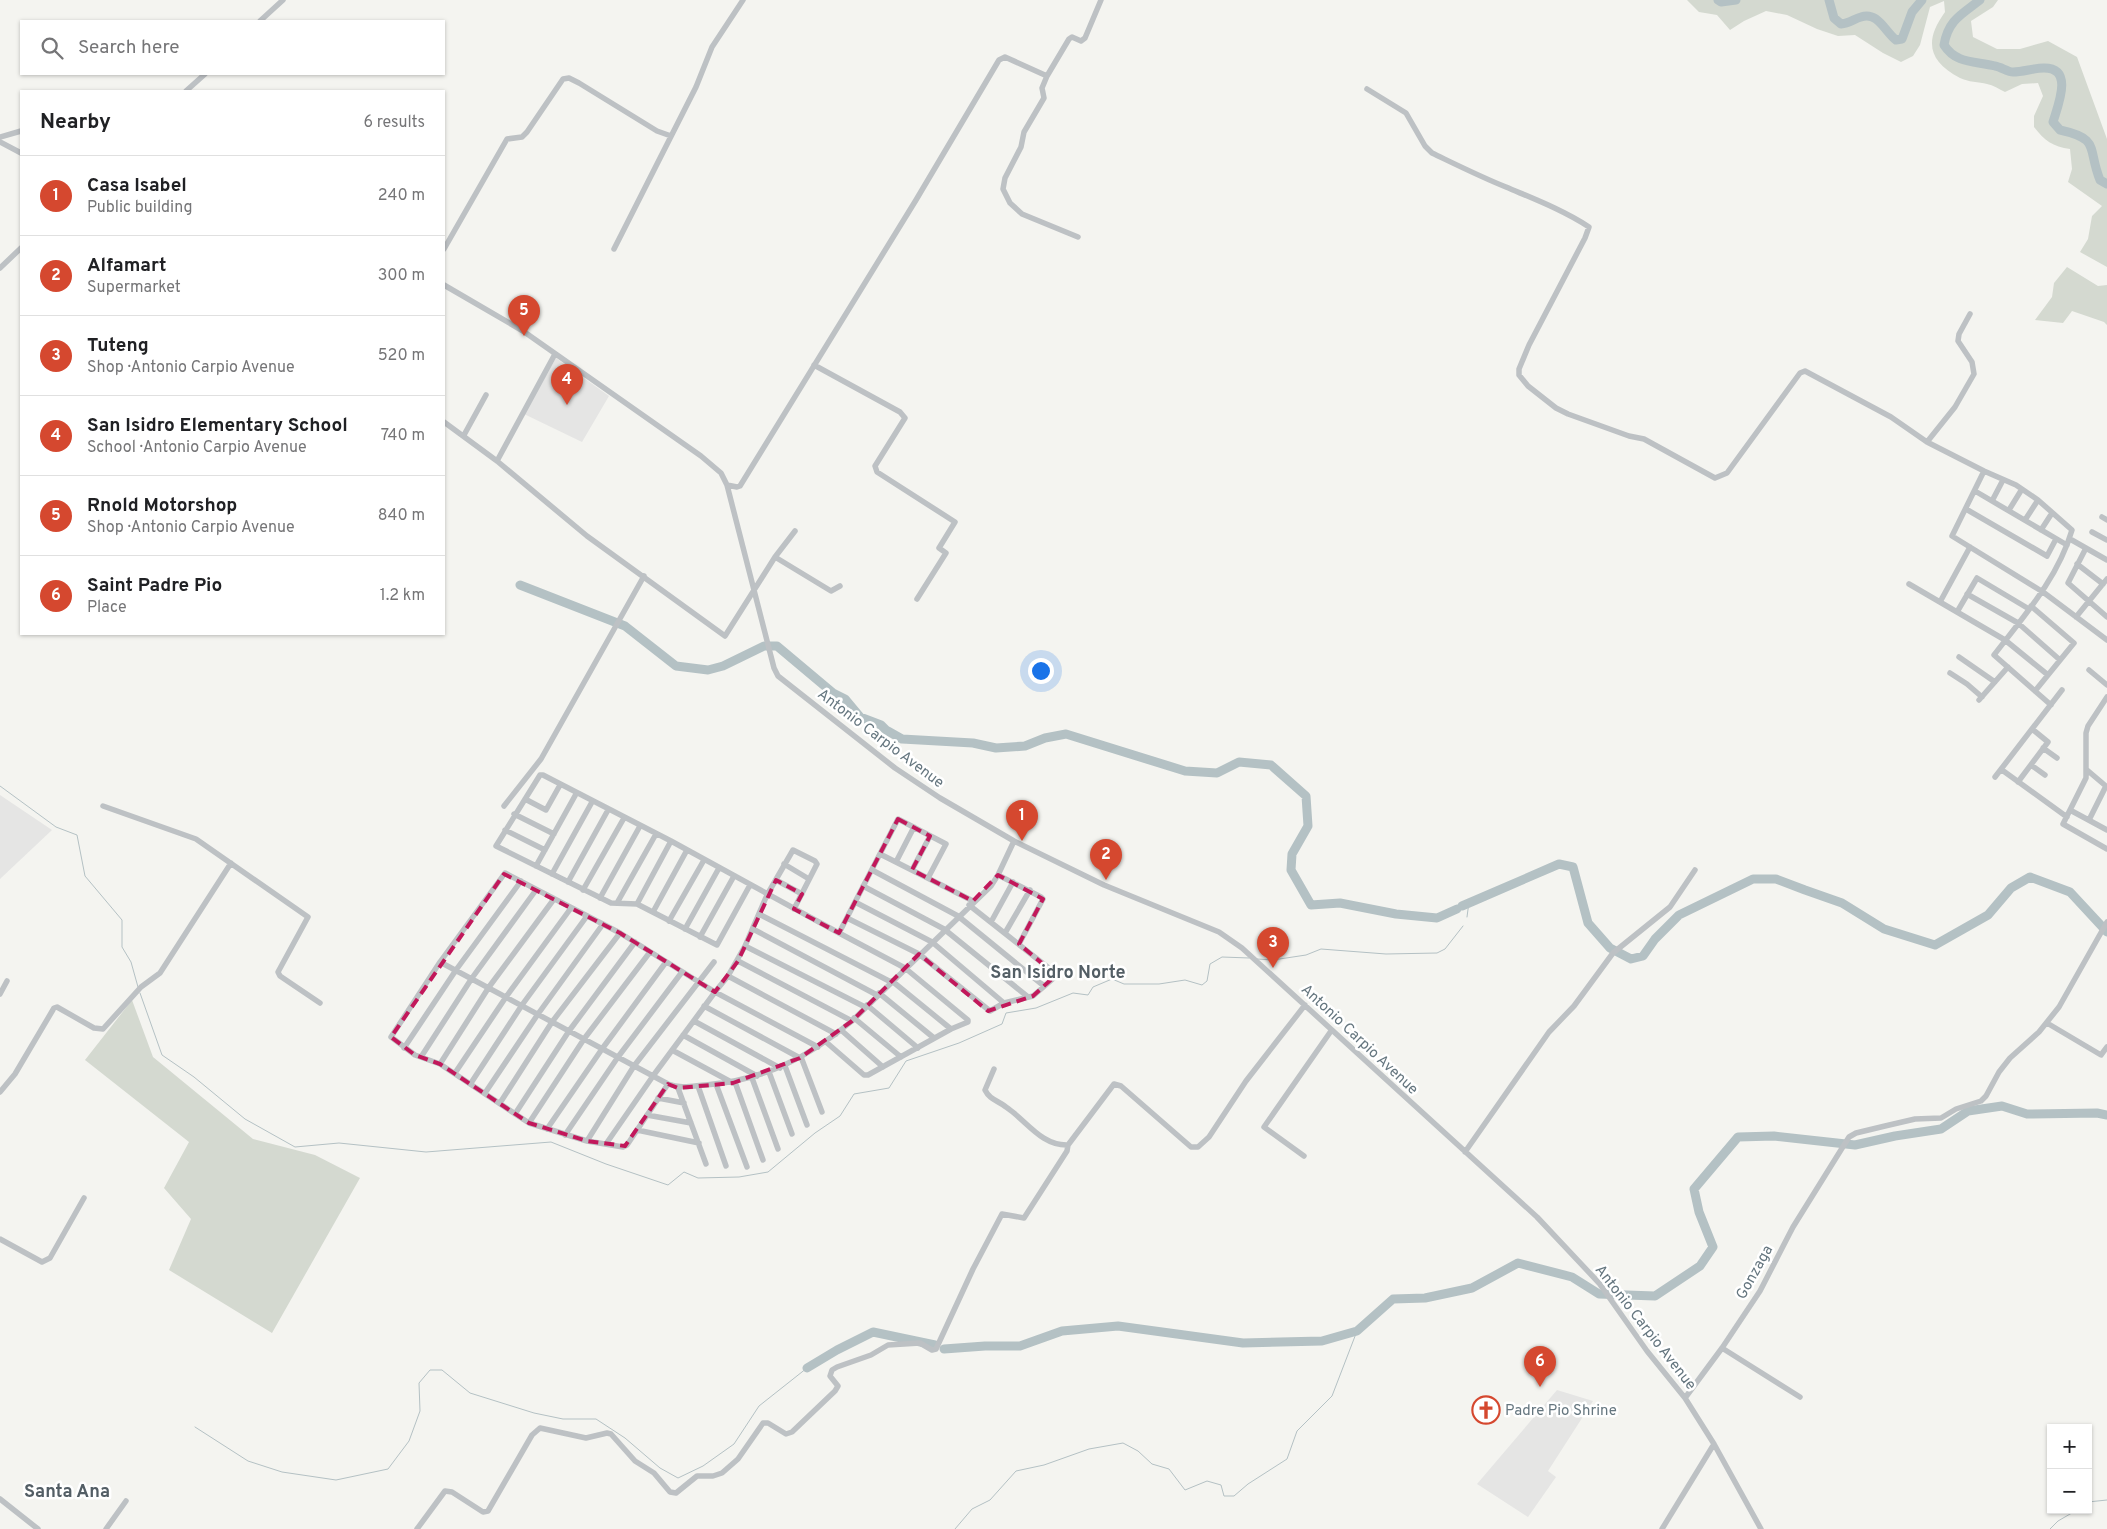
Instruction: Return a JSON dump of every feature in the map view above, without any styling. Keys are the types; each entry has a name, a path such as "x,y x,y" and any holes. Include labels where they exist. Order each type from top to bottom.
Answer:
{"street":[{"path":"261,20 282,0"},
{"path":"614,249 696,87 712,46 742,0"},
{"path":"1078,237 1022,214 1010,204 1004,189 1005,178 1021,147 1024,132 1044,98 1042,85 1069,39 1072,37 1081,41 1085,38 1101,0"},
{"path":"727,486 740,486 1000,60 1006,57 1047,76"},
{"path":"187,90 204,75"},
{"path":"445,247 508,139 522,137 527,132 563,79 569,78 579,83 657,131 671,136"},
{"path":"1367,89 1406,113 1425,146 1432,153 1532,197 1589,227 1529,345 1519,369 1519,375 1528,386 1556,408 1629,436 1644,439 1716,478 1727,473 1800,373 1805,371 1891,417 1927,442 2016,485 2038,500 2072,530 2070,539 2043,592 1994,654 2051,705"},
{"path":"0,137 20,131"},
{"path":"0,142 20,152"},
{"path":"0,268 20,249"},
{"name":"Antonio Carpio Avenue","path":"445,286 523,331 721,472 727,486 774,668 778,676 894,768 940,798 1014,841 1104,885 1219,932 1242,948 1538,1217 1599,1283 1613,1305 1685,1398 1714,1444 1761,1529"},
{"path":"1927,442 1955,407 1974,374 1972,362 1958,341 1959,334 1970,314"},
{"path":"497,461 555,354"},
{"path":"814,366 900,412 905,418 875,466 877,472 955,522 939,548 946,553 917,599"},
{"path":"464,435 486,395"},
{"path":"445,423 497,461 587,536 724,636 775,557 795,531"},
{"path":"1984,471 1952,536 2043,592 2107,640"},
{"path":"1992,500 2003,480"},
{"path":"2009,510 2022,489"},
{"path":"1975,491 2067,545"},
{"path":"2025,520 2038,500"},
{"path":"1966,509 2046,556 2056,539"},
{"path":"2042,530 2052,513"},
{"path":"2092,532 2107,540"},
{"path":"2070,539 2107,560"},
{"path":"1940,602 1970,547"},
{"path":"2086,548 2068,584 2107,617"},
{"path":"775,557 831,591 840,586"},
{"path":"2076,617 2105,582 2077,564"},
{"path":"504,806 541,759 644,576"},
{"path":"1956,612 1977,578 2030,608 2074,643 2035,691"},
{"path":"1909,584 2005,640 2048,675"},
{"path":"1967,594 2018,624 2060,660"},
{"path":"1960,657 1995,682"},
{"path":"1950,673 1967,684 1981,699 2008,667"},
{"path":"2090,670 2107,685"},
{"path":"1995,777 2062,690"},
{"path":"2107,698 2088,726 2086,733 2086,778 2063,824 2107,849"},
{"path":"2018,782 2048,742 2032,729"},
{"path":"2043,748 2057,758"},
{"path":"2030,765 2045,775"},
{"path":"2002,770 2067,816"},
{"path":"2087,770 2106,786 2089,820"},
{"path":"750,885 716,945 637,904 611,903 496,846 514,814 540,775 671,841 704,860 734,876 750,885 767,895 905,968 968,1020 968,1022 934,1038 868,1075 864,1075 826,1042"},
{"path":"524,799 546,810 560,785"},
{"path":"536,866 576,794"},
{"path":"552,874 592,802"},
{"path":"103,806 196,839 308,917 278,972 280,976 320,1003"},
{"path":"568,882 608,810"},
{"path":"2070,810 2107,830"},
{"path":"514,814 554,834"},
{"path":"583,890 624,818"},
{"path":"839,933 898,819 946,844 928,878"},
{"path":"600,898 640,826"},
{"path":"896,862 914,828"},
{"path":"505,830 545,850"},
{"path":"617,903 656,834"},
{"path":"912,870 930,836"},
{"path":"637,904 671,841"},
{"path":"440,962 668,1084 678,1088 734,1083 769,1072 801,1058 826,1042 853,1020 971,903 991,886 1014,841"},
{"path":"653,912 687,850"},
{"path":"606,1144 653,1076 738,961 767,895 793,850 815,861 816,864 794,909"},
{"path":"847,918 919,954 988,1011 1004,1002 1032,996 1055,977 1055,973 991,922 971,903 928,878 880,854"},
{"path":"669,921 704,860"},
{"path":"0,1092 15,1074 54,1008 94,1028 103,1029 141,987 160,974 231,863"},
{"path":"784,864 809,879"},
{"path":"685,929 719,868"},
{"path":"872,870 958,916 1044,986"},
{"path":"1465,1152 1549,1032 1574,1006 1613,953 1670,907 1696,870"},
{"path":"668,1084 625,1146 586,1141 529,1123 440,1064 420,1057 404,1048 391,1038 391,1035 440,962 504,874 620,933 715,992 818,1047"},
{"path":"998,875 1042,897 1042,902 1019,944"},
{"path":"700,937 734,876"},
{"path":"776,880 802,894"},
{"path":"404,1048 456,970 521,882"},
{"path":"991,922 1013,882"},
{"path":"863,886 944,930 1028,997"},
{"path":"420,1057 472,978 536,890"},
{"path":"1005,933 1030,890"},
{"path":"440,1064 489,988 554,899"},
{"path":"855,902 932,942 1004,1002"},
{"path":"455,1073 506,997 571,908"},
{"path":"760,914 891,982 951,1029"},
{"path":"471,1083 522,1005 587,916"},
{"path":"2107,923 2059,1007 2046,1023 2101,1055 2107,1047"},
{"path":"485,1093 538,1014 603,924"},
{"path":"753,929 878,994 934,1038"},
{"path":"500,1103 552,1022 620,933"},
{"path":"516,1114 569,1031 635,942"},
{"path":"745,946 866,1006 918,1048"},
{"path":"529,1123 584,1039 650,952"},
{"path":"738,961 853,1020 901,1057"},
{"path":"547,1129 602,1049 666,962"},
{"path":"586,1141 634,1066 714,962"},
{"path":"565,1135 618,1057 682,972"},
{"path":"728,976 838,1032 883,1067"},
{"path":"0,994 7,981"},
{"path":"417,1529 445,1491 452,1492 483,1512 488,1510 532,1436 540,1428 545,1427 586,1438 607,1433 611,1434 636,1461 654,1473 670,1492 676,1493 697,1476 713,1476 722,1473 738,1459 763,1423 768,1423 786,1434 792,1432 835,1392 838,1386 830,1376 832,1370 837,1367 871,1355 888,1345 920,1343 932,1350 936,1349 973,1268 1002,1214 1024,1218 1067,1151 1068,1144 1114,1084 1121,1086 1190,1147 1198,1147 1209,1137 1246,1081 1305,1005"},
{"path":"704,1006 801,1058 822,1112"},
{"path":"694,1021 783,1066 807,1125"},
{"name":"Gonzaga","path":"1685,1398 1722,1348 1770,1274 1793,1226 1847,1141 1856,1133 1915,1119 1941,1118 1956,1109 1980,1101 1986,1096 1999,1072 2010,1058 2039,1032 2046,1023"},
{"path":"1304,1156 1264,1128 1332,1031"},
{"path":"683,1035 755,1077 778,1149"},
{"path":"672,1050 734,1083 763,1160"},
{"path":"994,1069 985,1090 989,1098 1005,1106 1038,1134 1058,1145 1068,1144"},
{"path":"769,1072 792,1134"},
{"path":"716,1084 746,1167"},
{"path":"698,1086 726,1166"},
{"path":"678,1088 706,1164"},
{"path":"658,1098 684,1103"},
{"path":"647,1115 691,1123"},
{"path":"637,1130 699,1143"},
{"path":"0,1239 42,1262 50,1258 84,1198"},
{"path":"1722,1348 1800,1397"},
{"path":"1662,1529 1714,1444"},
{"path":"0,1499 38,1529"},
{"path":"106,1529 126,1501"}],"highlighted area":[{"path":"898,819 930,836 912,870 973,901 998,875 1043,899 1019,944 1056,975 1033,996 988,1011 919,954 852,1021 800,1058 733,1083 678,1088 668,1084 625,1146 587,1141 529,1123 440,1064 415,1055 391,1037 504,874 620,933 715,992 738,961 776,880 802,894 794,909 839,933"}],"shaded area":[{"path":"1687,0 1998,0 1993,7 1971,21 1973,37 1997,49 2020,49 2048,41 2077,57 2107,139 2107,267 2080,252 2088,239 2092,216 2102,206 2068,182 2072,169 2070,149 2059,147 2049,142 2034,127 2034,116 2043,96 2038,83 2022,84 2005,92 1996,87 1960,78 1941,65 1933,50 1932,41 1938,22 1945,12 1944,1 1930,7 1920,45 1913,56 1901,62 1855,35 1838,36 1817,29 1787,15 1766,11 1730,30 1717,15 1699,12"},
{"path":"2067,267 2098,286 2107,285 2107,325 2104,322 2072,311 2063,323 2035,320 2052,297 2054,283"},
{"path":"556,358 609,396 582,442 524,414"},
{"path":"0,795 52,830 0,879"},
{"path":"132,1000 153,1057 253,1139 315,1155 360,1178 272,1333 169,1270 191,1219 164,1188 189,1142 85,1060"},
{"path":"1557,1390 1593,1401 1548,1471 1556,1477 1528,1517 1477,1484"}],"waterway":[{"path":"1718,0 1721,2 1736,0"},
{"path":"1829,0 1834,18 1841,24 1861,17 1872,17 1881,23 1896,40 1902,39 1912,12 1922,0"},
{"path":"1980,0 1952,23 1944,45 1954,56 1966,61 1997,67 2011,72 2044,68 2059,74 2062,89 2053,122 2060,130 2073,133 2087,141 2100,180 2107,184"},
{"path":"520,585 625,626 676,666 708,670 723,666 764,646 777,646 833,693 845,699 860,717 881,725 902,739 973,743 996,748 1025,746 1045,738 1066,734 1185,771 1217,773 1239,762 1271,765 1306,796 1308,826 1292,854 1291,870 1311,905 1340,903 1396,914 1437,918 1457,909"},
{"path":"0,786 56,827 77,835 85,876 122,920 122,947 131,962 138,987"},
{"path":"1462,906 1559,864 1573,867 1588,923 1610,948 1631,959 1643,956 1655,939 1679,915 1753,879 1776,879 1842,903 1884,929 1935,945 1988,915 2011,888 2030,877 2070,892 2107,932"},
{"path":"1467,917 1469,902"},
{"path":"1257,959 1273,960 1306,955 1321,949 1386,954 1437,953 1445,949 1463,926"},
{"path":"140,993 162,1055 194,1077 245,1119 295,1147 339,1143 426,1152 551,1142 606,1164 668,1185 684,1172 698,1178 739,1177 768,1172 815,1133 840,1116 854,1094 889,1088 906,1061 959,1043 1002,1024 1006,1013 1036,1008 1073,993 1088,995 1093,987 1112,979 1124,984 1159,984 1185,980 1202,985 1207,981 1210,964 1222,957 1249,958"},
{"path":"944,1349 1020,1346 1062,1331 1118,1326 1243,1343 1322,1341 1357,1331 1393,1299 1425,1298 1472,1288 1518,1263 1572,1277 1599,1294 1655,1296 1700,1266 1713,1247 1699,1212 1694,1189 1738,1137 1774,1136 1855,1145 1895,1136 1941,1129 1968,1111 2002,1106 2027,1114 2097,1113 2107,1115"},
{"path":"955,1529 972,1509 990,1500 1016,1471 1044,1465 1089,1449 1123,1443 1138,1451 1152,1464 1169,1469 1185,1490 1207,1481 1221,1485 1224,1496 1234,1496 1248,1484 1287,1459 1297,1431 1332,1396 1357,1331"},
{"path":"807,1368 873,1332 935,1345"},
{"path":"195,1427 248,1461 282,1472 336,1480 388,1469 409,1441 420,1411 419,1383 430,1370 442,1370 470,1393 534,1413 563,1419 596,1419 625,1438 660,1468 678,1478 703,1466 734,1444 759,1406 807,1368"},
{"path":"2092,1502 2107,1500"},
{"path":"2050,1529 2058,1521 2070,1514"}],"place":[{"name":"Rnold Motorshop","path":"524,336"},
{"name":"San Isidro Elementary School","path":"567,405"},
{"name":"Casa Isabel","path":"1022,841"},
{"name":"Alfamart","path":"1106,880"},
{"name":"Tuteng","path":"1273,968"},
{"name":"Saint Padre Pio","path":"1540,1387"},
{"name":"Padre Pio Shrine","path":"1486,1410"}],"district":[{"name":"San Isidro Norte","path":"1058,972"},
{"name":"Santa Ana","path":"67,1491"}]}
